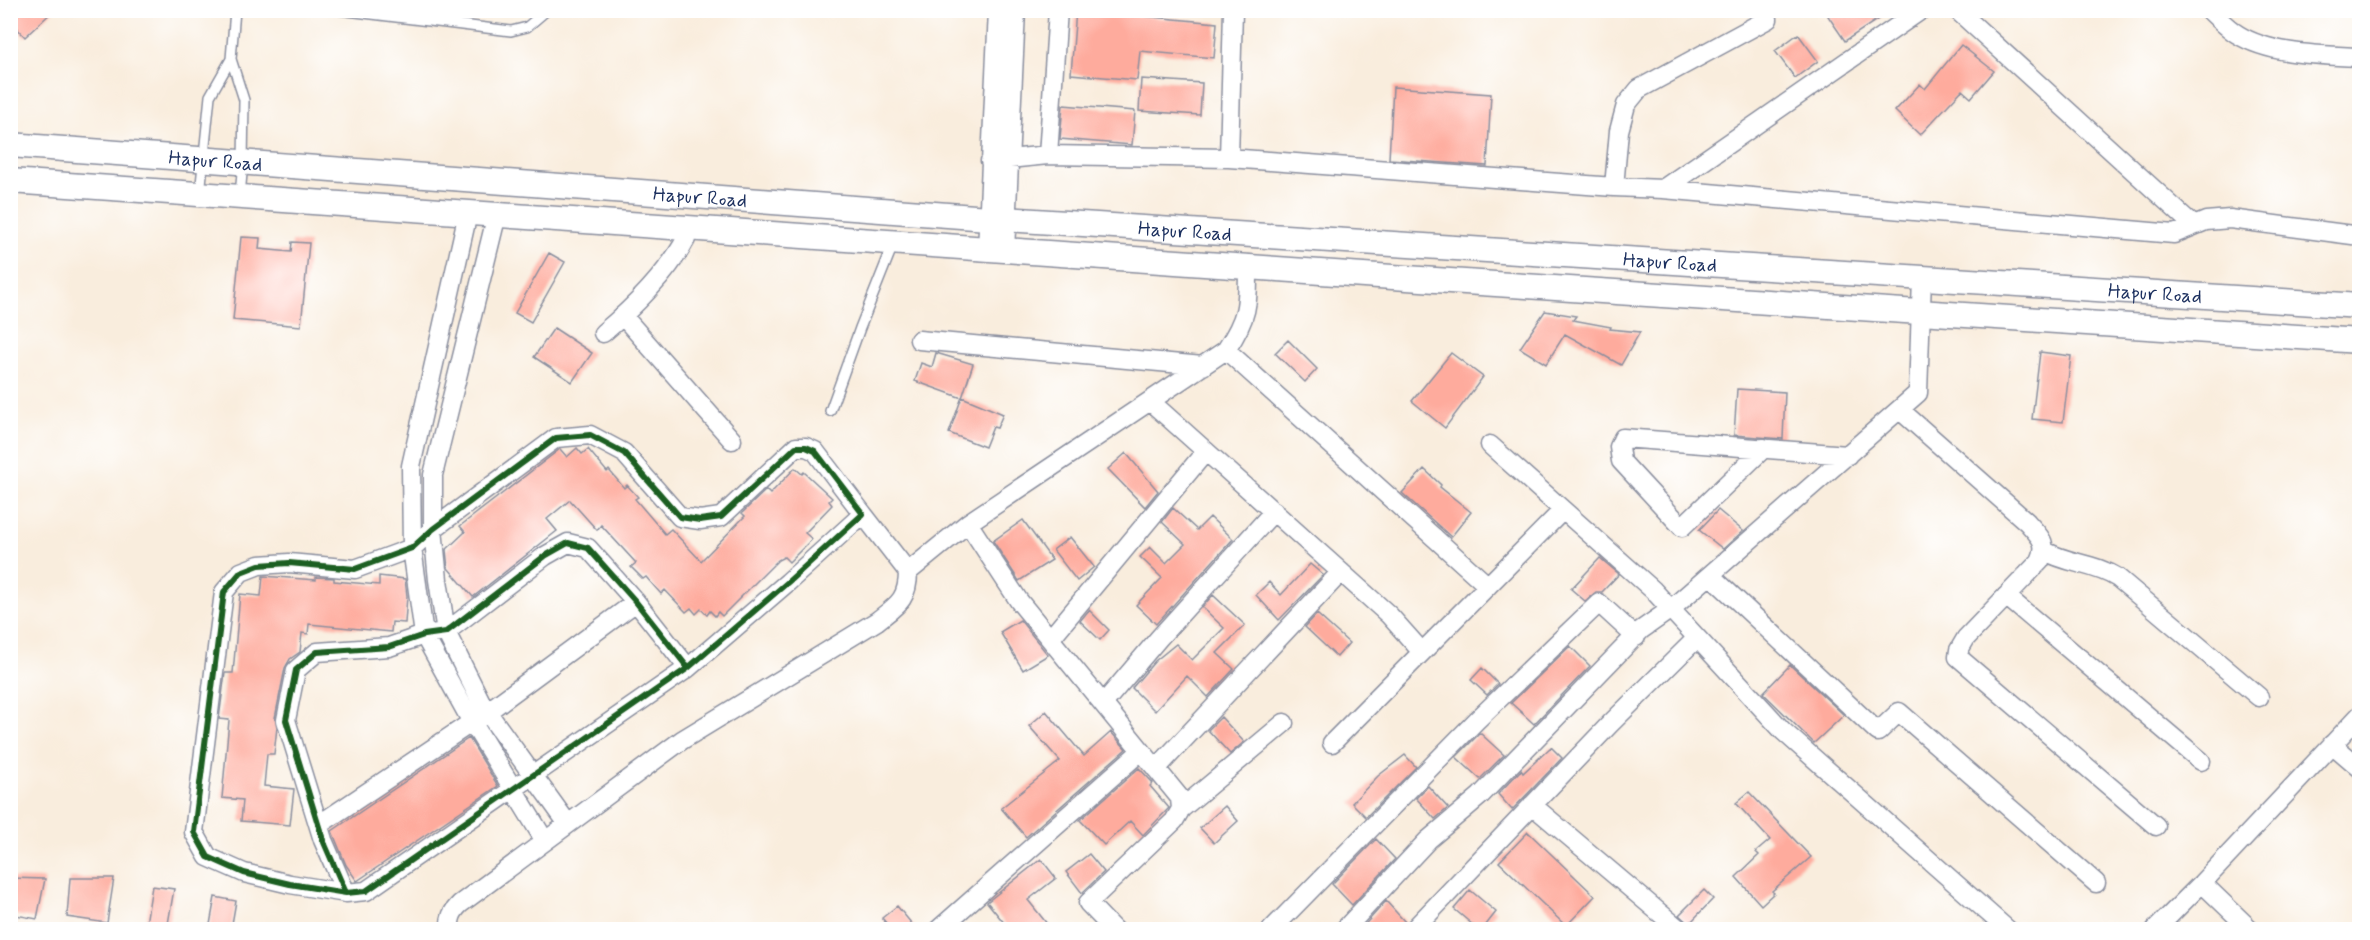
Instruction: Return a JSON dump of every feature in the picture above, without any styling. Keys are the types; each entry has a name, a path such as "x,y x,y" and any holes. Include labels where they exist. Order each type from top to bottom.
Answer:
{"main road":[{"name":"Hapur Road","path":"10,145 998,219 2360,306"},
{"name":"Hapur Road","path":"10,182 2360,342"}],"street":[{"path":"998,10 990,161 998,219"},
{"path":"996,250 998,219 1010,159 1016,10"},
{"path":"1048,155 1058,10"},
{"path":"1229,158 1233,10"},
{"path":"1663,189 1921,10"},
{"path":"1957,10 2194,226"},
{"path":"2209,10 2238,35 2265,45 2317,54 2360,57"},
{"path":"1614,187 1619,131 1626,105 1639,89 1771,13"},
{"path":"990,161 1048,155 1229,158 1663,189 2174,234 2216,219 2230,219 2360,236"},
{"path":"468,213 411,466 412,548 424,635 479,716 533,776 568,824"},
{"path":"497,214 433,475 433,529 446,632 479,716 513,791 545,841"},
{"path":"603,333 623,316 679,252 686,240 683,227"},
{"path":"908,572 968,523 1227,350 1245,317 1248,303 1248,267"},
{"path":"1344,930 1428,840 1480,796 1641,630 1671,609 1918,393 1922,278"},
{"path":"623,316 732,440"},
{"path":"441,335 466,341"},
{"path":"919,340 1203,366"},
{"path":"1227,350 1488,586"},
{"path":"1151,402 1389,615 1422,652"},
{"path":"1900,410 2027,522 2041,538 2045,551 2040,561 1966,638 1958,657 2156,826"},
{"path":"450,930 450,919 460,904 682,740 877,621 903,599 908,572 815,451 806,447 795,447 722,517 700,520 680,517 624,453 590,435 556,438 433,529 412,548 355,569 289,563 259,564 241,572 224,592 195,832 208,856 244,873 290,884 346,893 366,891 688,668 863,514"},
{"path":"1764,448 1682,527 1621,461 1619,447 1623,438 1764,448 1848,455"},
{"path":"1490,445 1653,590 1784,731 2008,930"},
{"path":"1050,639 1206,451"},
{"path":"1332,743 1563,510"},
{"path":"1103,704 1159,638 1274,511"},
{"path":"968,523 1019,601 1180,798 1181,809"},
{"path":"346,893 323,840 320,824 295,754 286,720 296,670 305,659 317,651 389,647 424,635 446,632 545,556 567,543 588,548 636,602 688,668"},
{"path":"2045,551 2056,557 2103,568 2118,578 2259,697"},
{"path":"1156,770 1341,572"},
{"path":"1710,575 1878,732 1899,712 2096,883"},
{"path":"2006,596 2200,761"},
{"path":"320,824 479,716 636,602"},
{"path":"1270,930 1477,720 1599,603 1636,637"},
{"path":"1423,927 1532,805 1697,638"},
{"path":"2155,930 2360,715"},
{"path":"1114,930 1088,903 1174,821 1181,809 1284,723"},
{"path":"2332,744 2360,768"},
{"path":"938,930 1141,751"},
{"path":"1532,805 1680,930"},
{"path":"2202,883 2251,930"}],"lane":[{"path":"235,10 231,59 244,100 240,197"},
{"path":"339,10 390,13 511,31 527,27 548,10"},
{"path":"200,194 210,96 231,59"},
{"path":"830,411 894,242"}],"building":[{"path":"10,10 54,10 25,37 10,21"},
{"path":"1076,10 1217,23 1214,58 1140,51 1137,80 1071,74"},
{"path":"1836,10 1892,10 1845,41 1828,16"},
{"path":"1798,34 1818,61 1795,78 1775,51"},
{"path":"1961,45 1994,71 1971,98 1962,90 1920,135 1895,111 1920,84 1925,89"},
{"path":"1141,79 1202,83 1200,115 1139,111"},
{"path":"1393,87 1491,94 1487,166 1389,159"},
{"path":"1063,105 1135,111 1132,145 1060,139"},
{"path":"241,237 260,238 259,249 291,252 292,242 309,243 301,326 233,320"},
{"path":"549,253 565,262 531,322 515,313"},
{"path":"1545,311 1576,316 1573,320 1611,327 1610,329 1640,332 1621,365 1565,334 1546,364 1520,348"},
{"path":"554,328 592,353 572,382 534,357"},
{"path":"1288,340 1317,369 1305,382 1275,353"},
{"path":"2040,352 2071,356 2063,422 2032,419"},
{"path":"936,353 973,364 962,398 915,381 921,363 932,367"},
{"path":"1451,353 1483,377 1445,428 1412,401"},
{"path":"1737,389 1785,392 1783,439 1734,435"},
{"path":"962,397 1003,414 997,428 993,427 985,447 949,433"},
{"path":"577,448 582,454 588,449 607,472 609,470 624,488 627,485 638,497 635,499 665,534 671,529 701,561 745,516 742,513 766,490 770,494 795,468 802,474 804,472 832,498 829,501 832,505 805,533 812,539 789,562 784,557 778,560 722,616 718,612 715,616 710,611 707,615 701,609 696,614 691,608 686,612 665,590 661,594 646,577 643,579 631,567 636,563 601,525 597,530 570,500 547,519 557,531 473,597 448,568 446,550 465,532 460,526 560,449 567,457"},
{"path":"1126,453 1158,491 1145,507 1108,469"},
{"path":"1424,469 1441,485 1440,487 1471,512 1451,537 1402,493"},
{"path":"1173,508 1197,530 1210,517 1233,539 1156,624 1136,605 1162,578 1140,557 1150,547 1166,563 1185,544 1162,522"},
{"path":"1718,510 1743,531 1723,549 1699,530"},
{"path":"1023,520 1052,560 1019,581 993,541"},
{"path":"1070,537 1094,567 1077,581 1053,550"},
{"path":"1600,558 1619,574 1602,592 1596,592 1585,601 1571,589"},
{"path":"1310,564 1323,575 1279,620 1256,595 1269,582 1281,595"},
{"path":"263,576 316,580 316,577 334,578 334,581 379,585 379,576 405,579 407,596 405,623 392,622 391,632 309,624 308,634 302,633 300,652 290,659 285,668 275,718 277,727 274,754 267,754 264,786 294,789 290,825 241,821 243,800 222,798 229,720 219,719 225,673 233,673 240,594 261,596"},
{"path":"1213,595 1245,625 1217,653 1234,669 1208,697 1187,676 1155,711 1132,688 1155,661 1176,644 1192,660 1224,628 1202,607"},
{"path":"1089,610 1109,630 1100,640 1080,621"},
{"path":"1317,614 1349,643 1337,657 1305,627"},
{"path":"1020,620 1048,655 1023,670 1000,632"},
{"path":"1570,646 1590,666 1534,724 1511,703"},
{"path":"1790,665 1844,715 1814,743 1763,693"},
{"path":"1482,668 1498,684 1487,695 1471,680"},
{"path":"1046,711 1084,756 1111,732 1126,749 1026,837 1001,808 1060,761 1029,726"},
{"path":"1221,717 1244,742 1230,754 1208,730"},
{"path":"1480,733 1504,755 1480,779 1456,757"},
{"path":"469,738 498,786 357,881 346,865 332,831"},
{"path":"1551,747 1562,758 1512,810 1498,794 1521,770 1523,773"},
{"path":"1405,755 1416,767 1366,817 1352,803 1378,776"},
{"path":"1139,768 1153,783 1150,786 1169,808 1143,835 1130,821 1104,845 1080,820"},
{"path":"1428,786 1448,808 1435,819 1416,798"},
{"path":"1749,792 1811,857 1772,891 1774,893 1761,905 1736,877 1759,855 1756,852 1770,840 1736,803"},
{"path":"1225,806 1238,821 1214,843 1200,828"},
{"path":"1528,832 1595,896 1566,926 1499,862"},
{"path":"1376,839 1395,859 1352,905 1332,884"},
{"path":"1089,854 1104,872 1082,893 1066,872"},
{"path":"1041,859 1056,878 1028,900 1052,930 1010,930 987,902"},
{"path":"10,878 45,879 37,919 10,914"},
{"path":"70,878 114,878 107,923 67,917"},
{"path":"152,886 174,889 167,930 145,930"},
{"path":"1470,890 1496,912 1482,930 1479,930 1454,909"},
{"path":"1704,890 1713,899 1689,924 1679,915"},
{"path":"215,897 236,901 231,930 209,930"},
{"path":"1386,901 1405,922 1402,930 1360,930"},
{"path":"897,906 917,930 892,930 882,918"}],"cycle path":[{"path":"346,893 366,891 688,668 863,514 815,451 806,447 796,447 721,517 700,520 680,517 624,453 590,435 556,438 433,529 412,548 355,569 289,563 259,565 241,572 224,592 194,832 208,857 244,873 290,884 346,893 323,840 286,720 296,670 317,652 389,647 424,635 446,632 545,556 568,543 588,548 636,602 688,668"}]}
